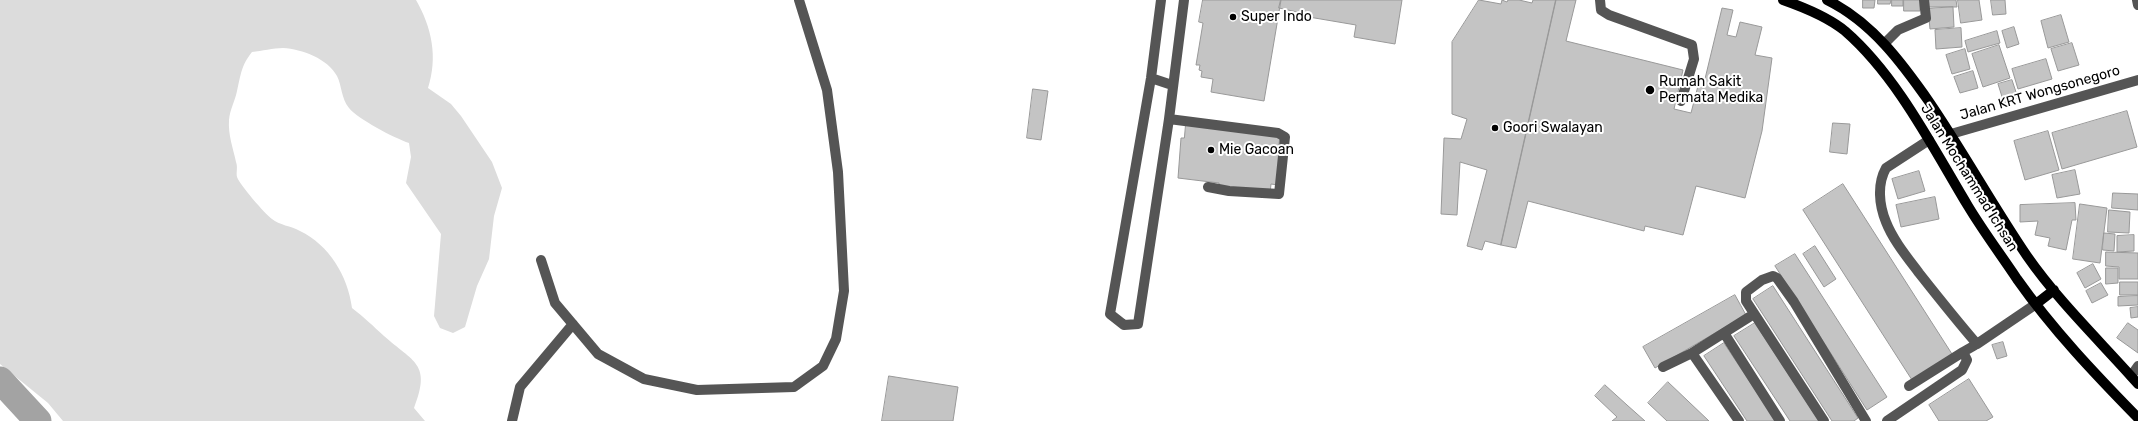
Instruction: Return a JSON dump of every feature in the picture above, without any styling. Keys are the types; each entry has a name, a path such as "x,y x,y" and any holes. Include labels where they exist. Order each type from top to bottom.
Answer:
{"main road":[{"name":"Jalan Mochammad Ichsan","path":"1783,0 1818,15 1844,31 1876,64 1929,140 1969,208 2036,304 2070,346 2138,418"},
{"name":"Jalan Mochammad Ichsan","path":"1827,0 1846,10 1885,43 1914,80 1951,134 2028,256 2054,290 2134,380"},
{"path":"2036,304 2054,290"}],"street":[{"path":"541,260 555,303 598,354 644,379 697,390 794,387 823,366 836,339 844,291 838,172 827,90 799,0"},
{"path":"1161,0 1151,78 1110,314 1124,325 1138,324 1169,119 1172,85 1184,0"},
{"path":"1600,0 1601,10 1609,15 1692,45 1694,59 1682,101"},
{"path":"1885,43 1903,27 1926,18 1924,0"},
{"path":"2137,0 2138,4"},
{"path":"1151,78 1172,85"},
{"name":"Jalan KRT Wongsonegoro","path":"1951,134 2138,80"},
{"path":"1169,119 1278,133 1285,137 1279,194 1229,191 1208,187"},
{"path":"1929,140 1886,168 1881,175 1879,189 1885,221 1898,245 1952,316 1977,344"},
{"path":"1824,421 1746,302 1746,292 1762,280 1773,276 1794,302 1866,421"},
{"path":"1909,386 1977,344 2036,304"},
{"path":"1663,367 1692,353 1754,314"},
{"path":"512,421 520,387 573,324"},
{"path":"1724,333 1780,421"},
{"path":"1887,421 1962,370 1967,360 1963,352"},
{"path":"1692,353 1739,421"},
{"path":"2134,380 2138,366"}],"shaded area":[{"path":"0,0 416,0 426,21 432,43 433,65 428,88 451,104 461,116 492,162 502,188 494,216 489,259 477,286 465,327 453,333 440,328 434,316 441,234 406,183 411,157 409,143 377,128 349,108 344,100 337,76 333,70 321,60 298,50 283,48 252,52 242,70 230,112 229,131 237,164 237,177 239,181 272,219 278,223 300,231 320,244 328,253 341,273 350,296 352,308 411,358 417,365 420,372 421,381 414,408 425,421 63,421 48,403 0,364"}],"building":[{"path":"1203,0 1281,0 1264,101 1211,92 1213,79 1201,77 1202,71 1199,70 1200,65 1196,65 1203,23 1199,22"},
{"path":"1281,0 1402,0 1395,44 1354,37 1356,25 1297,15 1297,12 1279,8"},
{"name":"Goori Swalayan","path":"1479,0 1501,4 1502,0 1507,2 1508,0 1519,0 1532,3 1533,0 1556,0 1501,245 1485,241 1482,250 1467,246 1487,170 1460,162 1457,215 1441,214 1444,138 1461,139 1467,119 1452,114 1452,42"},
{"path":"1556,0 1576,0 1566,41 1683,70 1674,109 1691,113 1699,82 1704,83 1722,8 1733,10 1727,35 1736,37 1740,22 1762,27 1755,55 1772,58 1762,131 1745,198 1696,186 1683,235 1645,226 1644,231 1528,201 1516,248 1501,245"},
{"path":"1863,0 1875,0 1874,8 1863,8"},
{"path":"1878,0 1891,0 1890,4 1878,4"},
{"path":"1892,0 1903,0 1903,6 1892,6"},
{"path":"1904,0 1920,0 1920,11 1904,11"},
{"path":"1929,0 1956,0 1957,7 1929,7"},
{"path":"1958,0 1979,0 1982,20 1961,23"},
{"path":"1991,0 2005,0 2006,14 1993,15"},
{"path":"1953,7 1954,27 1930,29 1928,9"},
{"path":"2061,15 2069,42 2048,48 2041,21"},
{"path":"2014,27 2019,44 2007,48 2002,31"},
{"path":"1961,28 1962,47 1936,49 1935,30"},
{"path":"1997,31 2000,43 1968,52 1965,41"},
{"path":"2072,43 2079,65 2058,71 2051,49"},
{"path":"1999,45 2010,78 1983,87 1972,54"},
{"path":"1965,49 1970,69 1952,74 1946,55"},
{"path":"2046,59 2052,79 2018,89 2012,69"},
{"path":"1973,71 1978,88 1960,93 1954,77"},
{"path":"2012,80 2018,98 2004,103 1998,84"},
{"path":"1033,89 1048,91 1041,140 1027,138"},
{"path":"2127,111 2137,147 2062,169 2052,133"},
{"path":"1833,123 1850,124 1847,154 1830,152"},
{"path":"1186,124 1280,136 1278,152 1282,153 1278,185 1271,184 1270,194 1219,187 1219,183 1178,178 1181,138 1184,138"},
{"path":"2048,131 2059,170 2025,180 2014,141"},
{"path":"2075,170 2080,194 2057,198 2052,175"},
{"path":"1919,171 1925,191 1898,199 1892,179"},
{"path":"1843,184 1952,354 1912,380 1803,210"},
{"path":"2113,193 2138,194 2138,210 2112,208"},
{"path":"1935,197 1939,219 1901,227 1896,205"},
{"path":"2075,203 2076,220 2072,220 2066,250 2048,246 2050,238 2035,235 2038,221 2020,222 2020,205"},
{"path":"2080,204 2107,208 2100,263 2073,259"},
{"path":"2109,210 2130,212 2129,233 2108,232"},
{"path":"2104,233 2115,234 2114,251 2103,250"},
{"path":"2134,235 2134,251 2117,252 2117,236"},
{"path":"1815,246 1836,279 1824,287 1803,254"},
{"path":"2106,252 2138,253 2138,279 2119,279 2119,267 2106,266"},
{"path":"1795,254 1887,397 1867,410 1775,266"},
{"path":"2093,264 2101,279 2085,288 2077,273"},
{"path":"2106,268 2118,268 2118,283 2106,284"},
{"path":"2120,282 2138,282 2138,295 2120,295"},
{"path":"2101,283 2108,295 2092,303 2086,291"},
{"path":"1773,286 1858,418 1854,421 1832,421 1753,299"},
{"path":"1735,295 1746,315 1655,368 1643,347"},
{"path":"2138,296 2138,305 2118,306 2118,297"},
{"path":"2138,307 2138,317 2131,318 2130,308"},
{"path":"1755,323 1819,421 1790,421 1734,336"},
{"path":"2128,323 2138,330 2138,353 2117,338"},
{"path":"2003,342 2007,356 1997,359 1992,345"},
{"path":"1724,343 1776,421 1747,421 1704,356"},
{"path":"889,376 958,387 953,421 882,421"},
{"path":"1969,379 1993,417 1986,421 1939,421 1929,405"},
{"path":"1668,382 1709,421 1667,421 1648,403"},
{"path":"1605,385 1645,421 1612,421 1617,417 1595,396"}],"waterway":[{"path":"0,380 38,421"}],"place":[{"name":"Super Indo","path":"1233,17"},
{"name":"Rumah Sakit Permata Medika","path":"1650,90"},
{"name":"Goori Swalayan","path":"1495,128"},
{"name":"Mie Gacoan","path":"1211,150"}]}
